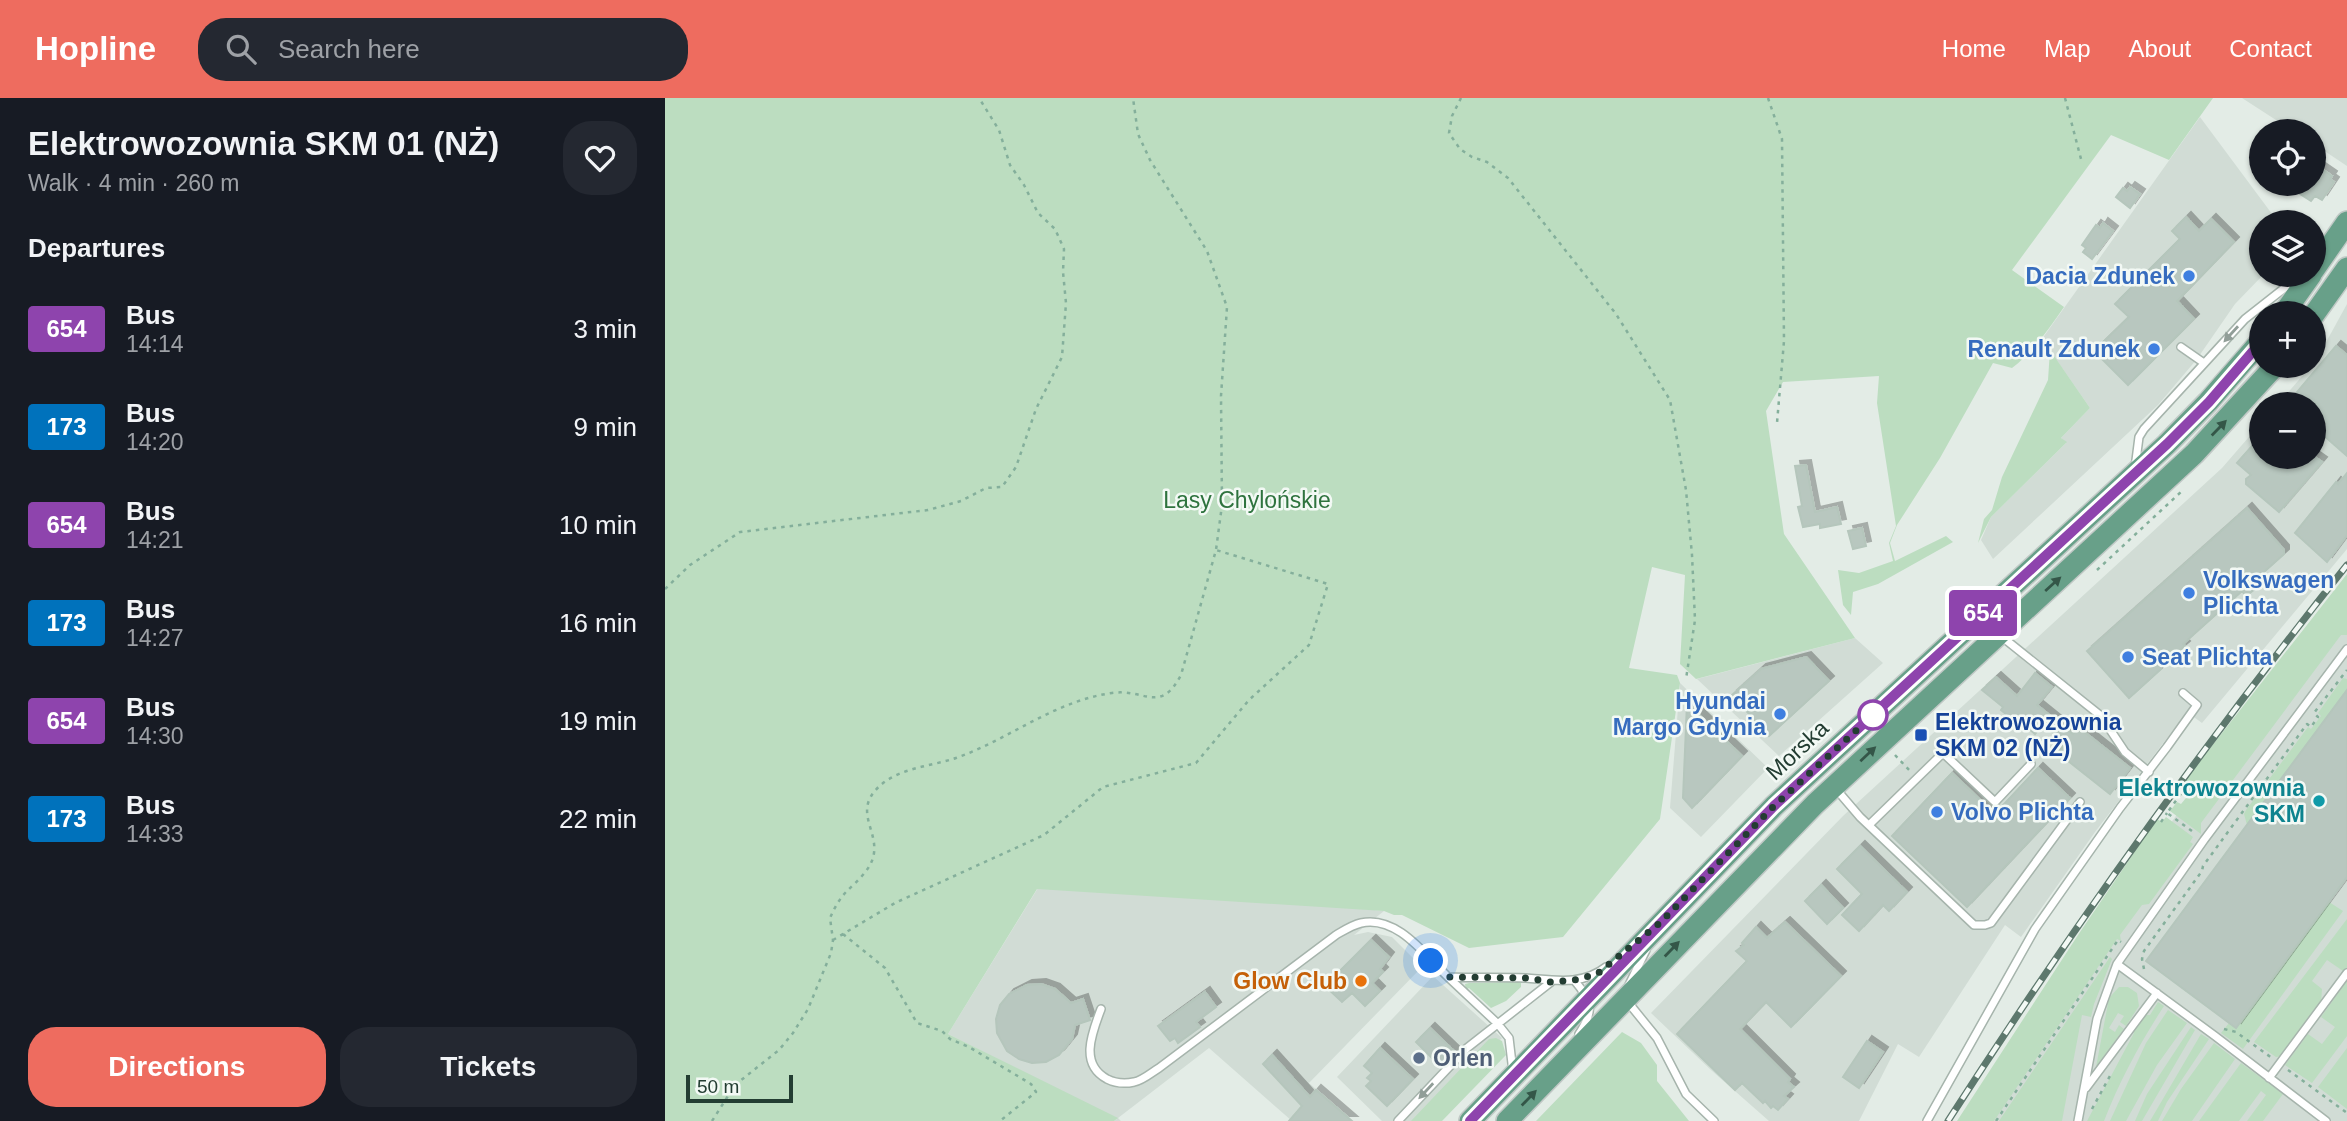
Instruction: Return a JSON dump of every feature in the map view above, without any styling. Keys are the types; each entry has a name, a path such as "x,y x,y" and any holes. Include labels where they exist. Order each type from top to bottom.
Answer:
{"main road":[{"path":"2326,252 2347,222"},
{"path":"2324,301 2347,268"},
{"name":"Morska","path":"1470,1121 1774,806 2134,474 2209,402 2249,355"},
{"path":"1507,1121 1833,786 2194,454 2264,378"}],"lane":[{"path":"2134,474 2139,438 2144,429 2245,319 2286,287"},
{"path":"2181,347 2204,363"},
{"path":"1998,634 2101,716 2125,752 2149,772"},
{"path":"2078,1121 2097,1019 2117,964 2204,840 2347,649"},
{"path":"1930,662 1948,680"},
{"path":"1927,1121 2035,929 2197,705 2183,693"},
{"path":"1869,825 1943,753 1995,802 2031,764"},
{"path":"1833,786 1869,825 1974,925 1980,926 1991,923 2080,802"},
{"path":"1101,1009 1093,1029 1090,1062 1097,1074 1115,1083 1136,1082 1159,1068 1336,935 1360,923 1374,922 1396,928 1497,1023 1509,1038 1514,1076"},
{"path":"1448,977 1528,978 1551,982 1574,980 1597,974 1661,922"},
{"path":"1661,922 1630,981 1625,999 1657,1038 1686,1094 1714,1121"},
{"path":"2117,964 2326,1121"},
{"path":"2269,1078 2347,973"},
{"path":"1551,1075 1589,1019 1589,997 1574,980"},
{"path":"1398,1121 1467,1048 1551,982"},
{"path":"2084,1091 2155,992"}],"path":[{"path":"665,589 690,565 740,532 928,510 961,501 986,488 1002,487 1009,479 1016,467 1036,409 1062,357 1066,303 1064,249 1055,229 1038,213 1010,165 999,130 979,98"},
{"path":"712,1121 735,1085 779,1051 793,1033 820,980 831,953 833,940 830,918 835,906 870,866 874,853 866,814 867,802 884,782 900,774 955,758 1005,737 1031,720 1069,703 1116,692 1154,698 1165,695 1174,690 1181,675 1216,550 1222,505 1221,396 1227,307 1207,251 1150,160 1138,134 1133,98"},
{"path":"1461,98 1452,116 1449,133 1460,149 1487,162 1508,178 1616,314 1670,400 1686,490 1692,555 1695,620 1686,679"},
{"path":"1768,98 1782,139 1784,341 1777,423"},
{"path":"2065,98 2081,159"},
{"path":"2090,576 2189,484"},
{"path":"833,940 895,903 1044,835 1103,788 1196,763 1249,700 1308,645 1328,584 1216,550"},
{"path":"2155,992 2157,981 2145,972 2142,965 2144,951 2307,724 2311,727 2318,717 2314,713 2347,670"},
{"path":"1895,754 1917,778"},
{"path":"2161,822 2186,787"},
{"path":"2167,813 2189,829"},
{"path":"843,934 885,968 917,1023 942,1031 950,1039 968,1046 1031,1084 1036,1092 1000,1121"},
{"path":"1996,1121 2118,940 2130,946"}],"shaded area":[{"path":"2242,98 2347,98 2347,166 2326,152 2326,119 2274,119"},
{"path":"2200,117 2249,183 2249,196 2259,196 2269,210 2249,210 2249,287 2251,287 2235,304 2197,359 2158,405 1993,559 1981,540 1991,517 2066,443 2061,438 2090,408 2042,339"},
{"path":"2347,304 2347,549 2202,723 2187,712 2095,832 2021,937 2005,925 1919,1057 1898,1044 1859,1121 1769,1121 1651,1013 1843,816 2222,468 2249,437 2249,469 2326,469 2326,392 2288,392 2301,378 2326,378 2326,342"},
{"path":"2347,591 2347,1121 1970,1121 2150,851 2279,677"},
{"name":"Hyundai Margo Gdynia","path":"1855,638 1883,663 1779,756 1697,679"},
{"path":"1680,683 1768,768 1701,837 1670,808"},
{"path":"1104,883 1384,911 1354,935 1368,932 1392,937 1422,967 1309,1083 1352,1121 1292,1121 1209,1048 1118,1118 1121,1121 1114,1121 1117,1119 948,1034 1038,888"},
{"name":"Orlen","path":"1433,976 1502,1038 1422,1121 1382,1121 1337,1077"}],"green space":[{"name":"Lasy Chylońskie","path":"665,98 2213,98 2169,160 2111,135 2012,270 2064,307 2034,347 2012,368 1993,363 1940,458 1897,525 1890,543 1895,561 1946,536 1953,542 1878,584 1853,592 1851,615 1843,605 1838,570 1859,573 1893,561 1889,543 1896,526 1877,403 1879,376 1783,382 1766,411 1784,534 1855,638 1696,679 1680,664 1685,575 1652,567 1629,668 1677,675 1680,683 1660,819 1563,937 1469,948 1402,915 1384,911 1037,889 948,1034 1118,1118 1114,1121 665,1121"},
{"path":"2050,350 2090,408 2061,438 2067,442 1991,517 1978,543 1984,519 1992,510 2002,477 2048,380"},
{"path":"2347,574 2347,635 2341,635 2201,823 2201,834 2170,811 2177,802 2181,804 2186,798 2182,795 2187,788 2182,784"},
{"path":"2343,678 2347,679 2347,690 2247,825 2244,814 2246,810 2308,727 2311,729 2321,716 2318,713"},
{"path":"2166,817 2193,837 2190,842 2193,844 2149,904 2142,905 2120,935 2121,941 2117,939 1994,1121 1957,1121 2157,819 2162,822"},
{"path":"2329,902 2343,911 2243,1049 2221,1033 2229,1023 2236,1027"},
{"path":"2347,919 2347,968 2343,971 2327,960 2312,981 2322,989 2321,1003 2283,1056 2276,1057 2254,1042"},
{"path":"2110,957 2112,959 2091,1017 2082,1015 2062,1121 1999,1121"},
{"path":"2347,981 2347,1036 2312,1083 2285,1065 2308,1034 2322,1044 2335,1027 2321,1017"},
{"path":"1518,982 1521,987 1506,1001 1491,1008 1469,988 1466,990 1465,984 1469,983"},
{"path":"2119,987 2128,987 2137,993 2139,1006 2126,1026 2120,1022 2124,1016 2118,1013 2109,1028 2115,1032 2119,1025 2124,1029 2096,1067 2109,998"},
{"path":"2158,1002 2164,1006 2131,1062 2104,1121 2087,1121 2133,1031 2144,1015 2150,1015"},
{"path":"2168,1010 2187,1023 2157,1065 2126,1121 2110,1121 2146,1043"},
{"path":"2191,1027 2195,1030 2142,1121 2135,1121 2147,1094"},
{"path":"1622,1032 1641,1043 1657,1065 1657,1081 1689,1121 1536,1121"},
{"path":"2201,1034 2209,1039 2167,1102 2158,1121 2150,1121"},
{"path":"1489,1039 1502,1041 1506,1055 1442,1121 1411,1121"},
{"path":"2214,1043 2235,1059 2192,1121 2162,1121 2181,1089"},
{"path":"2347,1048 2347,1109 2318,1087"},
{"path":"2241,1063 2283,1094 2263,1121 2247,1121 2266,1095 2261,1091 2239,1121 2199,1121"}],"building":[{"path":"2326,172 2332,176 2330,179 2334,182 2326,194"},
{"path":"2130,187 2140,194 2130,208 2116,197 2123,188 2127,191"},
{"path":"2186,217 2199,231 2211,219 2234,242 2177,301 2194,319 2128,385 2094,351 2129,317 2115,304 2180,239 2172,231"},
{"path":"2103,223 2113,231 2092,259 2083,252 2086,248 2082,245 2096,225 2100,228"},
{"path":"2336,346 2347,355 2347,456 2326,437 2326,392 2297,392 2309,378 2326,378 2326,358"},
{"path":"2249,450 2249,469 2316,469 2279,512 2246,484 2246,479 2251,475 2237,463"},
{"path":"1806,465 1815,512 1837,507 1841,524 1820,528 1820,524 1803,527 1798,507 1802,506 1795,466"},
{"path":"2347,473 2347,535 2327,562 2295,533 2336,482 2338,484"},
{"path":"2247,508 2284,550 2284,554 2255,580 2260,585 2246,596 2242,591 2129,698 2087,651"},
{"path":"1862,528 1866,546 1853,549 1848,531"},
{"path":"1806,657 1829,681 1769,736 1732,695 1761,669"},
{"path":"2035,673 2052,687 2037,705 2073,734 2078,727 2130,768 2110,794 2058,753 2065,743 2043,724 2035,734 2019,720 2017,723 2001,710 2003,707 1982,690 1996,677 2017,696"},
{"name":"Elektrowozownia SKM","path":"2347,690 2347,877 2236,1028 2146,961"},
{"path":"1687,703 1742,756 1692,808 1683,798"},
{"path":"2038,768 2070,798 1967,907 1892,836 1952,773 1995,814"},
{"path":"1860,846 1907,892 1889,911 1883,905 1859,931 1842,915 1862,894 1837,869"},
{"path":"1821,885 1843,908 1827,924 1805,901"},
{"path":"1785,922 1841,976 1791,1027 1766,1002 1740,1029 1790,1079 1788,1082 1794,1087 1784,1096 1788,1099 1778,1110 1773,1106 1771,1108 1765,1101 1763,1103 1742,1083 1735,1090 1677,1034 1747,961 1736,951 1744,945 1742,943 1756,927 1767,938"},
{"path":"1371,940 1389,957 1380,969 1383,972 1372,983 1380,991 1365,1006 1352,993 1342,1002 1325,986"},
{"path":"1041,984 1055,989 1071,1003 1083,999 1090,1020 1075,1025 1072,1039 1059,1055 1046,1062 1032,1063 1007,1051 997,1033 996,1019 1000,1005 1009,994 1027,985"},
{"path":"1205,992 1216,1007 1196,1022 1200,1027 1178,1043 1175,1038 1170,1041 1158,1026"},
{"path":"1430,1028 1455,1052 1441,1067 1416,1042"},
{"path":"1867,1041 1883,1052 1859,1088 1843,1077"},
{"path":"1380,1048 1413,1079 1387,1106 1366,1086 1371,1081 1367,1078 1372,1073 1364,1066"},
{"path":"1272,1055 1310,1097 1316,1090 1352,1121 1289,1121 1302,1106 1263,1064"}],"railway":[{"path":"1948,1121 2141,837 2242,700 2347,565"}],"bus line":[{"name":"654","path":"1470,1121 1774,806 2167,444 2249,356"}],"place":[{"name":"Dacia Zdunek","path":"2189,276"},
{"name":"Renault Zdunek","path":"2154,349"},
{"name":"Volkswagen Plichta","path":"2189,593"},
{"name":"Seat Plichta","path":"2128,657"},
{"name":"Hyundai Margo Gdynia","path":"1780,714"},
{"name":"Elektrowozownia SKM 02 (NŻ)","path":"1921,735"},
{"name":"Elektrowozownia SKM","path":"2319,801"},
{"name":"Volvo Plichta","path":"1937,812"},
{"name":"Glow Club","path":"1361,981"},
{"name":"Orlen","path":"1419,1058"}],"route":[{"path":"1431,961 1448,977 1528,978 1551,982 1597,974 1661,922 1774,806 1873,715"}]}
